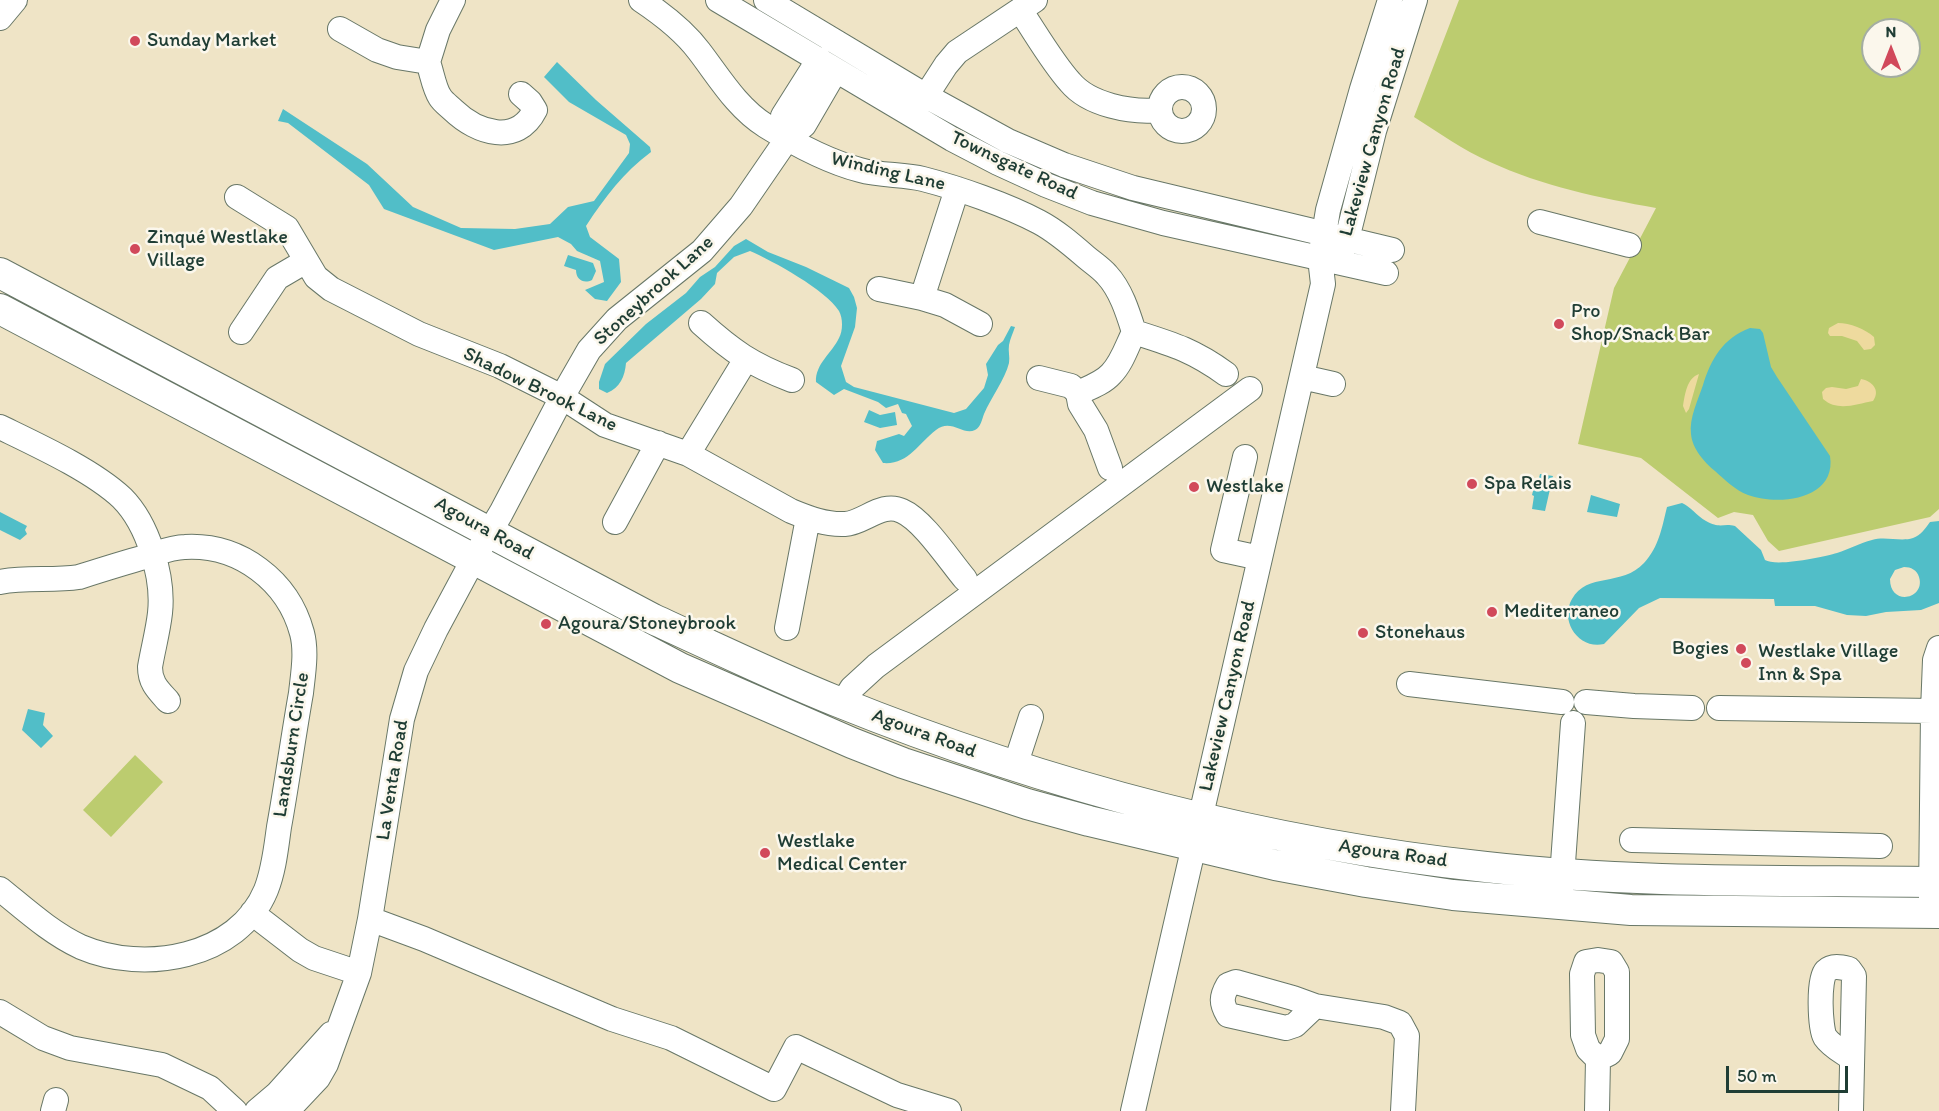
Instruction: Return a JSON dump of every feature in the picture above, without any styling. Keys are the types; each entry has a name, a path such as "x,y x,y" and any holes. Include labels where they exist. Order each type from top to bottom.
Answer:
{"main road":[{"name":"Agoura Road","path":"0,273 481,546 680,668 903,763 1027,804 1194,847 1366,882 1453,895 1631,910 1935,913"},
{"name":"Agoura Road","path":"0,309 481,546 514,546 654,619 751,665 904,728 1094,790 1267,833 1387,855 1486,867 1656,880 1935,882"}],"street":[{"path":"0,18 15,0"},
{"path":"453,0 438,30 428,62 440,98 462,118 489,131 506,133 523,125 532,117 535,110 521,94"},
{"name":"Winding Lane","path":"641,0 661,13 698,50 736,100 762,124 787,139 818,155 862,171 921,178 957,189 1039,222 1067,240 1108,275 1121,298 1134,332"},
{"name":"Townsgate Road","path":"718,0 952,139 1046,185 1092,203 1327,267 1386,273"},
{"name":"Townsgate Road","path":"766,0 927,96 1035,154 1094,177 1180,201 1392,250"},
{"name":"Lakeview Canyon Road","path":"1133,1111 1327,267 1323,233 1328,210 1390,0"},
{"name":"Lakeview Canyon Road","path":"1327,267 1347,239 1374,131 1415,0"},
{"path":"828,65 854,69 908,99 920,102 927,96 957,52 1028,5 1071,84 1091,98 1109,105 1130,111 1160,110"},
{"path":"340,29 377,50 397,57 428,62"},
{"name":"Stoneybrook Lane","path":"481,546 589,350 617,319 702,251 741,206 787,139 804,125 828,65"},
{"path":"922,298 957,189"},
{"name":"Shadow Brook Lane","path":"237,197 287,228 316,277 330,290 419,334 500,366 562,397 605,424 688,454 791,511 808,518 844,524 858,522 885,508 900,509 916,520 965,579"},
{"path":"1540,222 1629,245"},
{"path":"241,332 277,278 306,261"},
{"path":"879,290 945,305 980,324"},
{"path":"700,323 729,348 746,359 792,380"},
{"path":"1078,393 1111,375 1119,364 1134,332 1178,345 1203,358 1226,374"},
{"path":"688,454 746,359"},
{"path":"1302,376 1333,384"},
{"path":"1040,378 1071,386 1078,393 1080,404 1096,430 1110,468"},
{"path":"842,704 852,688 876,666 1250,389"},
{"path":"0,427 96,478 124,500 148,540 158,571 160,612 150,676 153,684 168,701"},
{"path":"615,522 658,443"},
{"path":"1245,457 1223,550 1260,558"},
{"path":"787,628 808,518"},
{"name":"La Venta Road","path":"287,1111 318,1078 326,1064 359,973 407,699 416,671 436,629 481,546"},
{"name":"Landsburn Circle","path":"0,582 20,578 79,577 183,547 202,547 241,556 264,573 280,589 289,603 302,633 304,667 272,868 262,898 242,925 226,938 190,954 150,960 109,956 62,938 0,890"},
{"path":"1935,913 1936,797 1933,711 1935,660 1939,648"},
{"path":"1409,684 1574,709 1634,706 1692,708"},
{"path":"1719,708 1933,711"},
{"path":"1560,905 1574,709"},
{"path":"1015,766 1031,717"},
{"path":"1632,840 1880,846"},
{"path":"252,913 314,958 359,973"},
{"path":"370,920 424,939 612,1019 671,1038 774,1089 796,1047 897,1095 949,1111"},
{"path":"1315,1006 1384,1017 1400,1023 1407,1036 1403,1111"},
{"path":"0,1012 43,1038 70,1048 162,1065 210,1088 235,1111"},
{"name":"La Venta Road","path":"257,1111 283,1089 339,1025"},
{"path":"1851,1058 1851,1111"},
{"path":"1597,1111 1598,1059"}],"green space":[{"path":"1459,0 1939,0 1939,509 1930,517 1779,551 1768,541 1753,515 1734,512 1718,518 1641,458 1578,444 1614,288 1656,208 1572,190 1530,178 1490,162 1451,141 1414,117"},
{"path":"135,755 163,782 111,837 83,810"}],"sand":[{"path":"1838,323 1852,325 1866,331 1874,337 1875,345 1871,349 1864,350 1857,341 1842,336 1830,336 1829,328"},
{"path":"1699,374 1686,413 1683,406 1687,387"},
{"path":"1861,379 1869,382 1876,390 1873,401 1841,406 1823,399 1822,392 1826,388 1846,389 1858,386"}],"water":[{"path":"557,62 650,147 651,152 615,186 586,226 590,237 619,259 621,282 607,301 595,299 585,290 604,282 600,261 577,251 571,244 558,237 494,250 384,209 369,185 288,123 278,121 283,109 367,164 413,207 461,228 515,229 550,224 568,207 594,201 629,153 630,144 626,135 569,102 544,77"},
{"path":"746,239 768,252 849,288 857,308 855,327 841,366 846,382 854,387 954,413 966,409 984,388 988,375 986,364 1011,326 1015,327 1009,345 1007,369 979,427 966,431 952,426 941,427 906,457 892,463 883,463 875,450 877,441 899,434 904,436 912,426 906,414 902,413 898,404 886,408 878,402 844,389 834,395 816,382 821,364 840,335 842,321 839,311 811,285 750,251 734,257 717,273 715,284 701,299 626,363 623,377 615,388 607,393 599,389 605,364 646,324 686,293 734,246"},
{"path":"568,255 593,263 596,271 592,280 586,282 581,280 576,270 564,266"},
{"path":"1750,328 1760,329 1763,333 1771,367 1830,456 1830,471 1824,482 1815,491 1803,496 1774,500 1743,493 1707,463 1699,454 1692,439 1693,415 1714,358 1732,337"},
{"path":"869,410 880,415 895,412 897,425 880,428 864,422"},
{"path":"1540,474 1553,476 1545,511 1532,509 1534,496 1532,495"},
{"path":"1591,495 1620,504 1617,517 1587,512"},
{"path":"1682,503 1711,523 1735,526 1761,550 1765,560 1771,562 1800,561 1831,555 1877,539 1913,538 1921,533 1930,522 1939,521 1939,603 1921,610 1886,612 1866,616 1847,615 1815,606 1775,606 1774,599 1660,598 1639,608 1604,644 1595,645 1579,638 1568,616 1572,599 1586,585 1626,575 1644,563 1657,544 1667,507","holes":["1907,567 1917,572 1920,585 1913,595 1907,597 1896,594 1890,579 1895,570"]},
{"path":"0,512 27,526 25,530 27,534 20,540 0,530"},
{"path":"28,709 45,713 43,725 53,736 41,748 22,730"}],"place":[{"name":"Sunday Market","path":"135,41"},
{"name":"Zinqué Westlake Village","path":"135,249"},
{"name":"Pro Shop/Snack Bar","path":"1559,324"},
{"name":"Spa Relais","path":"1472,484"},
{"name":"Westlake","path":"1194,487"},
{"name":"Mediterraneo","path":"1492,612"},
{"name":"Agoura/Stoneybrook","path":"546,624"},
{"name":"Stonehaus","path":"1363,633"},
{"name":"Bogies","path":"1741,649"},
{"name":"Westlake Village Inn & Spa","path":"1746,663"},
{"name":"Westlake Medical Center","path":"765,853"}]}
